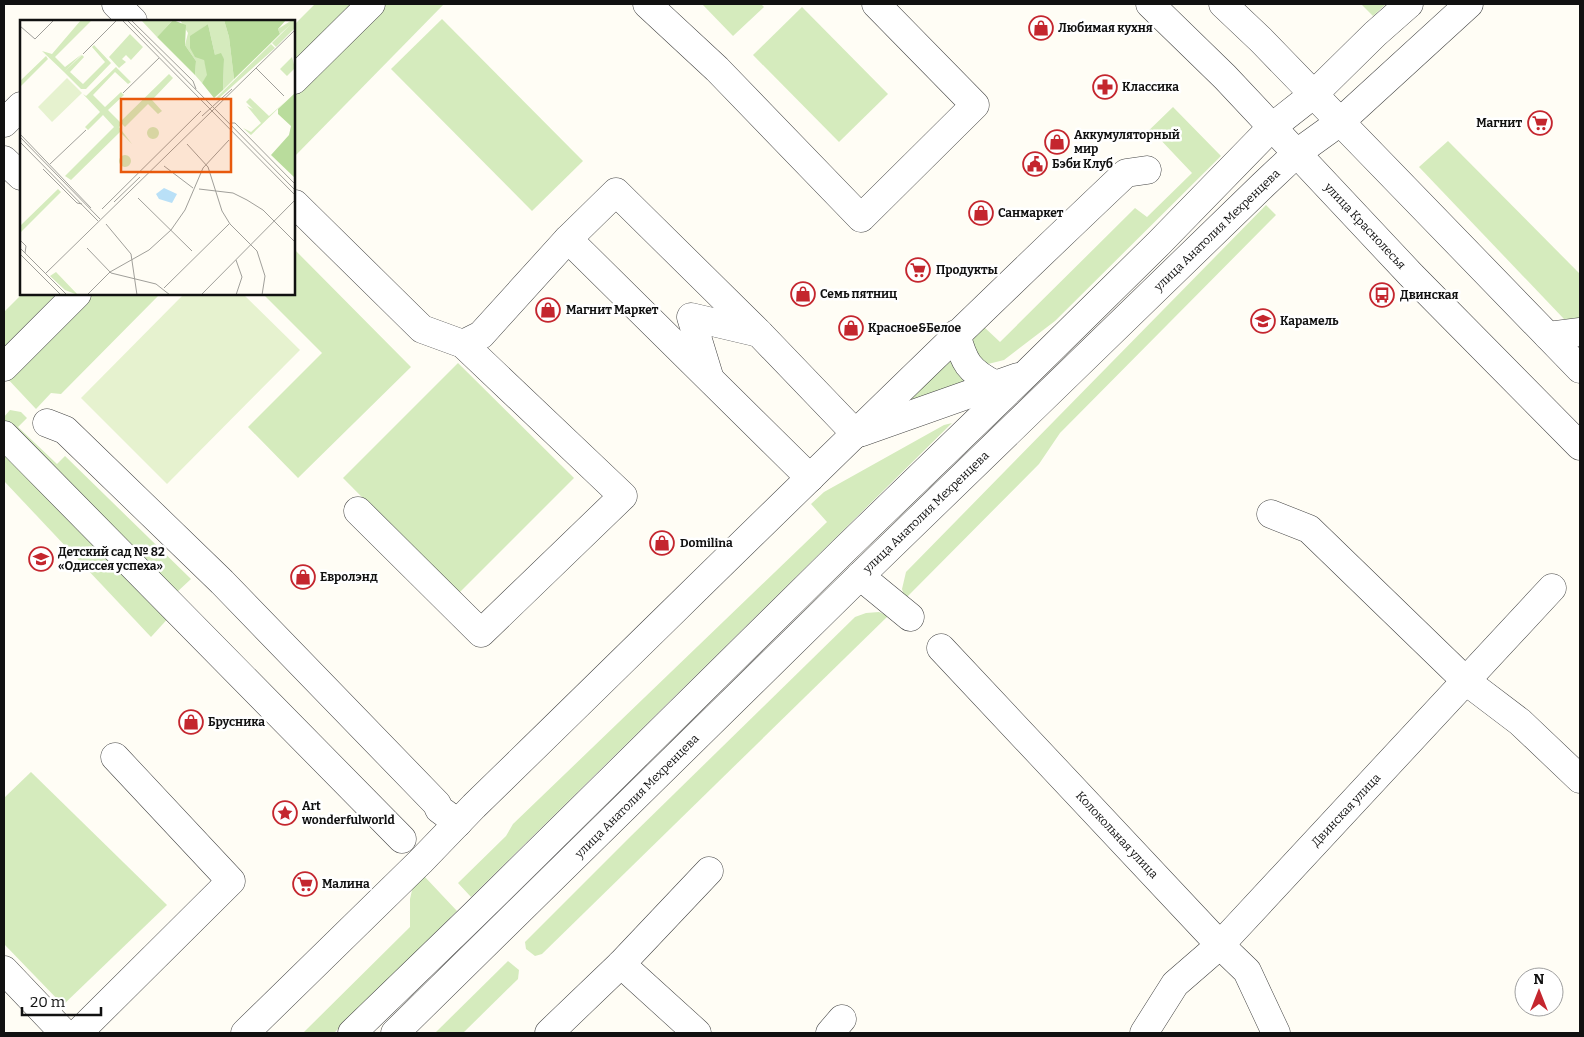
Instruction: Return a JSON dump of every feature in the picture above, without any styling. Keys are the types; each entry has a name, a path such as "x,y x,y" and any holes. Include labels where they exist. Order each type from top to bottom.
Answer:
{"street":[{"path":"295,79 371,4"},
{"path":"647,4 717,69 861,218 975,105 876,4"},
{"name":"улица Краснолесья","path":"1150,4 1225,77 1411,275 1580,446"},
{"path":"1223,4 1314,94 1580,369"},
{"path":"352,1033 1027,373 1272,128 1314,94 1375,34 1409,4"},
{"name":"улица Анатолия Мехренцева","path":"395,1033 860,576 1297,153 1340,122 1469,4"},
{"path":"4,123 20,107"},
{"path":"4,160 20,175"},
{"path":"244,1033 956,334 1126,173 1146,170"},
{"path":"463,344 481,335 568,239 616,192 759,333 856,434"},
{"path":"295,204 422,329 463,344 623,496 481,633 358,511"},
{"path":"568,239 810,478"},
{"path":"4,367 76,295"},
{"path":"710,379 691,317 759,333"},
{"path":"1548,336 1580,332"},
{"path":"956,334 963,359 979,377 996,385"},
{"path":"856,434 1027,373"},
{"path":"47,424 65,430 229,589 439,809 458,823"},
{"path":"4,434 402,839"},
{"path":"1271,514 1309,530 1466,681 1520,722 1580,779"},
{"path":"860,576 910,617"},
{"name":"Двинская улица","path":"1144,1033 1175,984 1220,945 1552,588"},
{"name":"Колокольная улица","path":"941,648 1220,945 1248,971 1276,1033"},
{"path":"78,1033 231,881 116,757"},
{"path":"549,1033 621,964 709,871"},
{"path":"621,964 697,1033"},
{"path":"4,970 64,1033"}],"green space":[{"path":"315,4 444,4 295,156 295,24"},
{"path":"702,4 761,4 764,7 733,36"},
{"path":"1361,4 1386,4 1373,16"},
{"path":"802,7 888,94 839,142 753,55"},
{"path":"442,19 583,161 532,211 391,69"},
{"path":"1173,107 1221,156 1055,321 1004,360 988,364 979,360 972,343 975,333 983,326 1000,342 1135,208 1147,217 1192,173 1156,135 1147,143 1141,138"},
{"path":"1448,141 1580,274 1580,319 1564,319 1419,167"},
{"path":"1266,205 1276,215 1060,433 1039,464 905,599 902,589 906,572"},
{"path":"295,250 411,367 298,478 248,427 322,353 264,295 295,295"},
{"path":"21,295 159,295 61,394 51,393 36,409 5,376 4,312"},
{"path":"183,295 244,295 300,350 167,484 81,398"},
{"path":"951,348 974,383 897,415"},
{"path":"458,363 574,478 458,594 343,478"},
{"path":"10,410 21,412 27,418 18,427 57,464 65,456 191,579 177,592 4,423 4,417"},
{"path":"952,423 471,897 458,883 506,836 513,824 827,522 811,504 824,492 944,425"},
{"path":"4,444 172,614 151,637 4,481"},
{"path":"879,612 888,616 542,954 535,956 526,949 525,942 855,617 866,613"},
{"path":"31,772 167,905 63,1005 4,944 4,798"},
{"path":"424,876 457,911 334,1033 303,1033 410,927 410,899 413,886"},
{"path":"508,961 519,970 518,979 463,1033 435,1033"}],"place":[{"name":"Любимая кухня","path":"1041,28"},
{"name":"Классика","path":"1105,87"},
{"name":"Магнит","path":"1540,123"},
{"name":"Аккумуляторный мир","path":"1057,142"},
{"name":"Бэби Клуб","path":"1035,164"},
{"name":"Санмаркет","path":"981,213"},
{"name":"Продукты","path":"918,270"},
{"name":"Семь пятниц","path":"803,294"},
{"name":"Двинская","path":"1382,295"},
{"name":"Магнит Маркет","path":"548,310"},
{"name":"Карамель","path":"1263,321"},
{"name":"Красное&Белое","path":"851,328"},
{"name":"Domilina","path":"662,543"},
{"name":"Детский сад № 82 «Одиссея успеха»","path":"41,559"},
{"name":"Евролэнд","path":"303,577"},
{"name":"Брусника","path":"191,722"},
{"name":"Art wonderfulworld","path":"285,813"},
{"name":"Малина","path":"305,884"}]}
